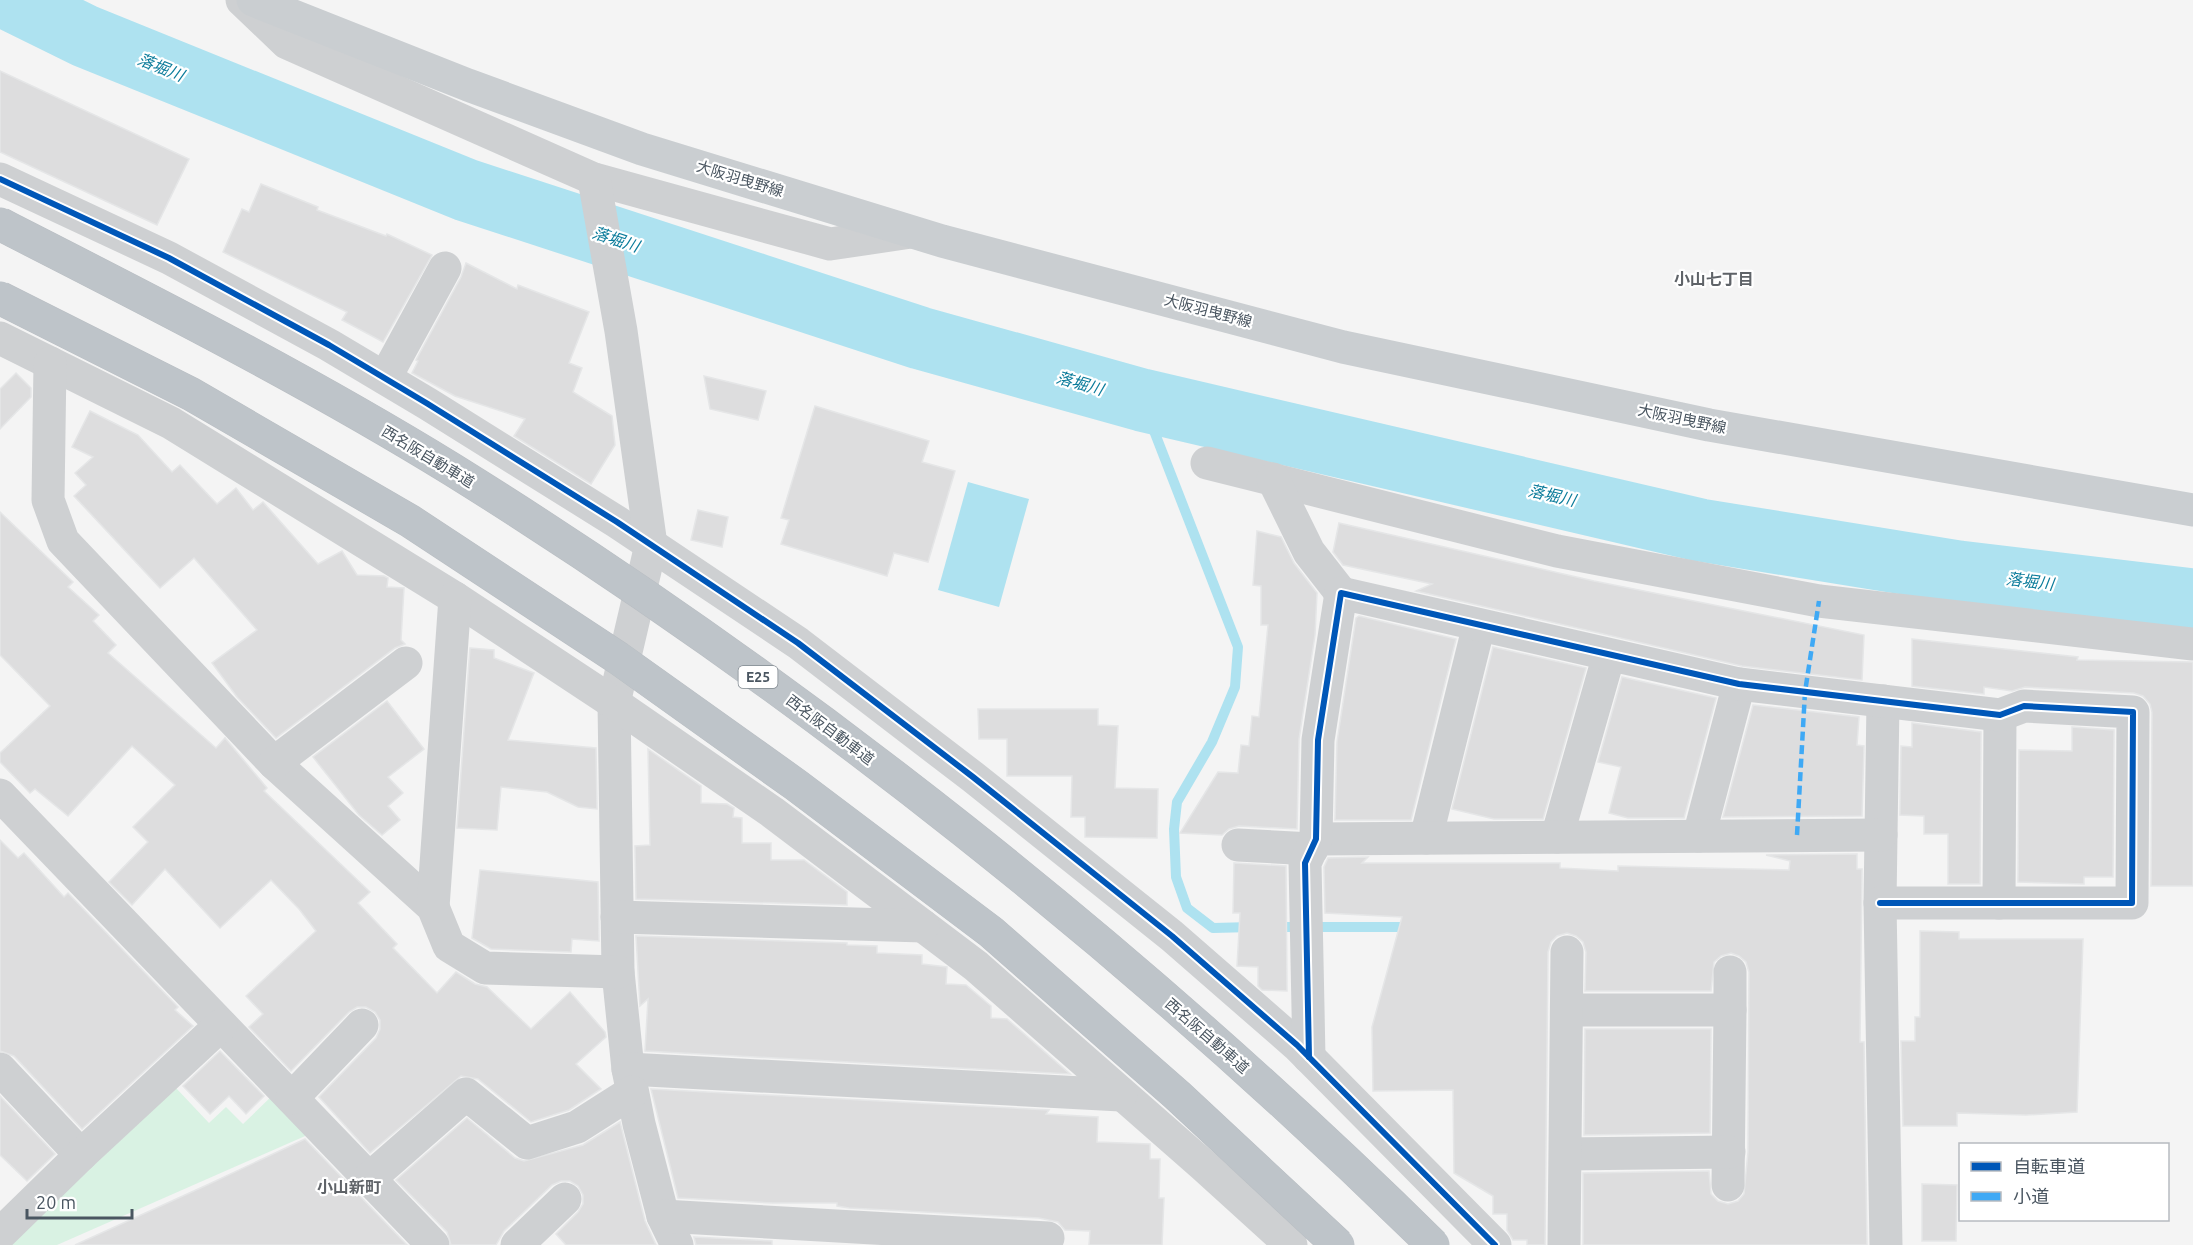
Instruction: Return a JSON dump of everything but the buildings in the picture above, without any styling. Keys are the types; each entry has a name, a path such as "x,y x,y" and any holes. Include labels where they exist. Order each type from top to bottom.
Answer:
{"highway":[{"name":"西名阪自動車道","path":"0,224 212,333 451,469 660,606 846,740 1031,886 1210,1037 1351,1165 1433,1245"},
{"path":"0,298 191,394 410,521 618,658 796,785 991,932 1178,1095 1338,1245"}],"main road":[{"name":"大阪羽曳野線","path":"253,0 468,86 642,149 911,232 1366,352 1721,427 2193,510"}],"street":[{"path":"242,0 287,43 596,188 830,244 911,232"},
{"path":"0,179 170,258 385,378 651,545 798,644 973,777 1172,936 1309,1057 1495,1245"},
{"path":"596,188 651,545 614,703 618,972 630,1081 663,1216 677,1245"},
{"path":"385,378 445,268"},
{"path":"2,342 50,363 171,423 455,598 614,703 772,812 976,966 1291,1245"},
{"path":"50,363 48,500 63,541 274,762 433,907"},
{"path":"1207,462 1557,551 1818,601 2193,644"},
{"path":"1274,479 1309,552 1341,593 1739,684 2000,715 2024,706 2133,712 2132,903 1880,903"},
{"path":"1309,1057 1305,864 1314,844 1318,740 1341,593"},
{"path":"455,598 433,907 448,946 485,968 618,972"},
{"path":"1426,838 1479,625"},
{"path":"1557,837 1609,655"},
{"path":"274,762 406,663"},
{"path":"1699,836 1739,684"},
{"path":"1883,701 1880,903 1886,1245"},
{"path":"1999,903 2000,715"},
{"path":"0,795 433,1245"},
{"path":"1238,845 1314,844 1426,838 1881,835"},
{"path":"617,917 922,926"},
{"path":"1564,1245 1567,952"},
{"path":"1728,1185 1730,972"},
{"path":"1566,1010 1730,1010"},
{"path":"0,1234 221,1024"},
{"path":"292,1098 362,1024"},
{"path":"0,1069 81,1155"},
{"path":"369,1179 466,1094 527,1143 577,1127 630,1081 1121,1095"},
{"path":"1566,1154 1729,1152"},
{"path":"517,1245 565,1199"},
{"path":"663,1216 981,1240 1048,1238"}],"green space":[{"path":"176,1088 209,1123 226,1107 243,1124 275,1093 312,1133 57,1245 9,1245"}],"water":[{"path":"968,482 1029,499 999,607 938,590"}],"waterway":[{"name":"落堀川","path":"12,0 85,36 466,190 920,338 1142,400 1700,530 1959,572 2193,600"},
{"path":"1142,400 1238,647 1235,687 1212,742 1177,802 1174,829 1176,877 1187,908 1213,928 1252,927"},
{"path":"1274,927 1414,927"}],"marked path":[{"path":"1797,835 1805,692 1819,601"}],"cycle path":[{"path":"0,179 169,258 329,345 617,522 798,643 973,777 1172,936 1297,1045 1495,1245"},
{"path":"1309,1057 1305,863 1316,839 1318,740 1341,593 1739,684 2000,715 2024,706 2133,712 2132,903 1880,903"}],"district":[{"name":"小山七丁目","path":"1714,279"},
{"name":"小山新町","path":"349,1187"}]}
